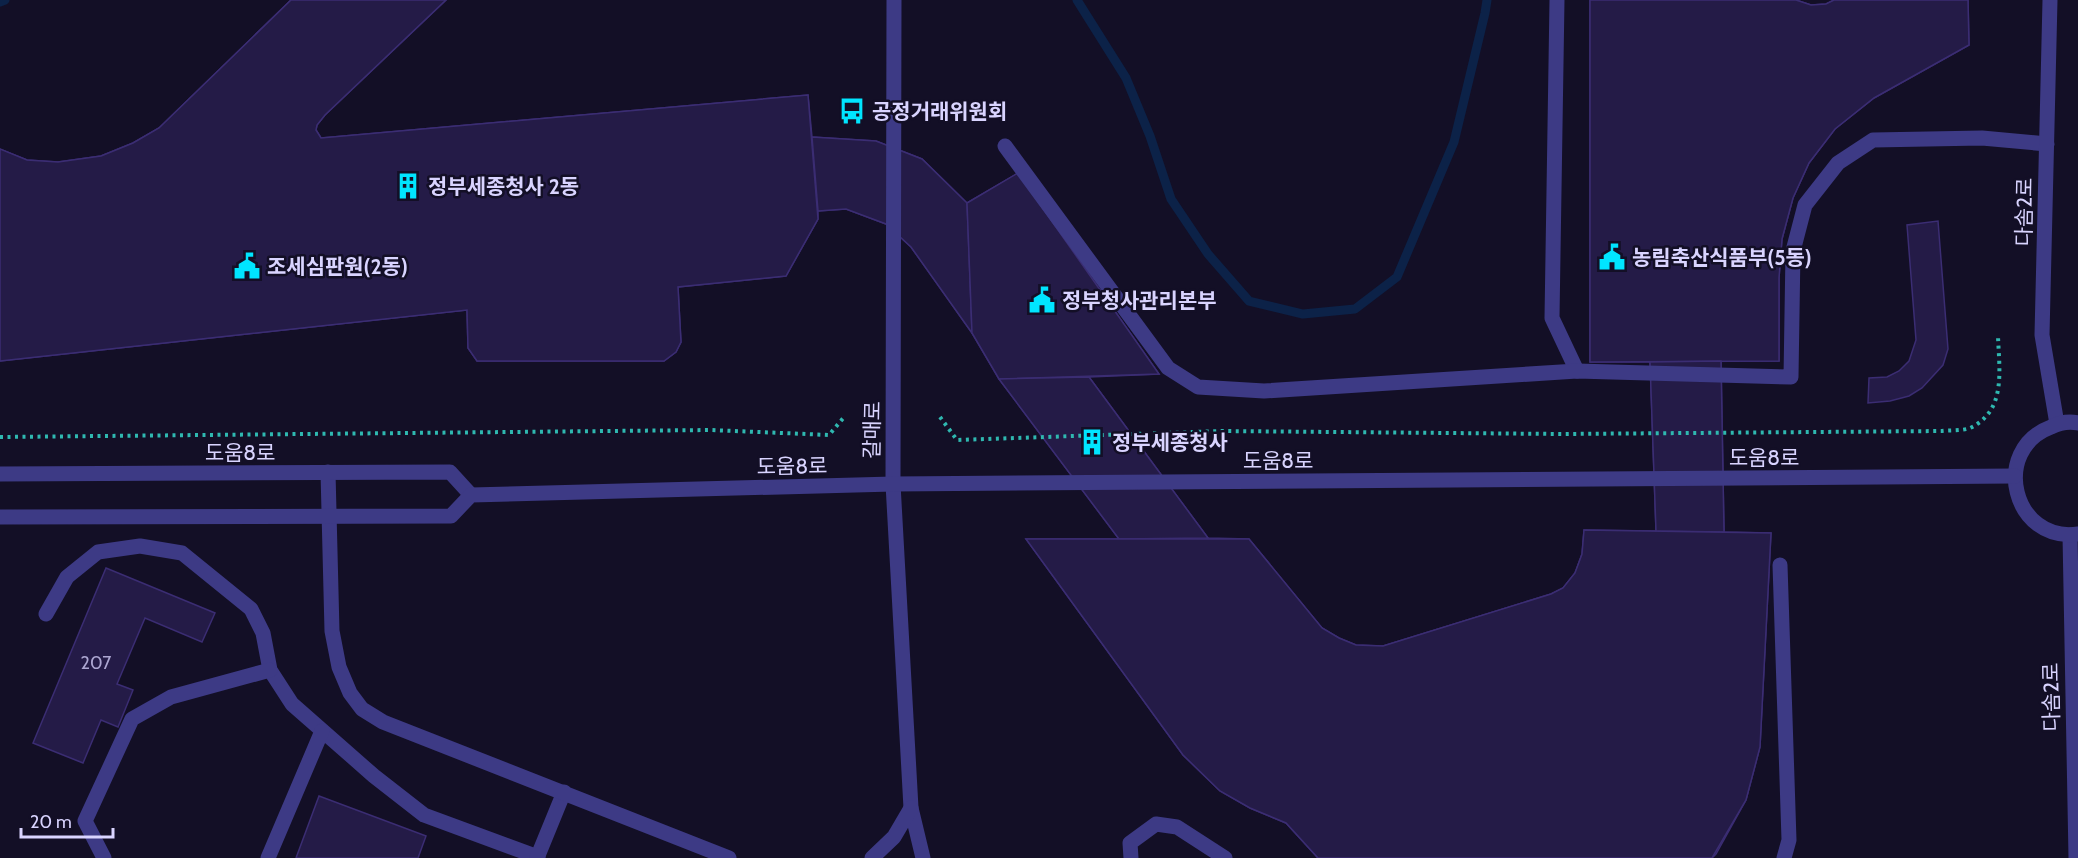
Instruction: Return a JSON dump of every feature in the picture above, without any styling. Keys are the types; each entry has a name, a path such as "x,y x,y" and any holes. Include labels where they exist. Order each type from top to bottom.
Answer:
{"street":[{"name":"갈매로","path":"894,0 892,484 911,808 923,858"},
{"path":"1557,0 1552,318 1577,371"},
{"name":"다솜2로","path":"2050,0 2043,335 2057,424"},
{"path":"1005,146 1168,368 1198,387 1264,391 1577,371 1791,377 1793,251 1805,205 1838,163 1873,140 1982,138 2047,144"},
{"path":"2074,534 2052,532 2036,523 2024,510 2016,494 2014,476 2023,449 2032,438 2044,429 2057,424 2078,423"},
{"path":"328,472 332,631 339,667 350,693 362,709 383,722 729,858"},
{"name":"도움8로","path":"0,474 450,472 471,495 892,484 2014,476"},
{"path":"0,517 451,516 471,495"},
{"name":"다솜2로","path":"2074,534 2076,858"},
{"path":"46,614 67,577 98,552 140,546 182,553 250,609 263,633 270,670 292,704 374,776 424,815 537,857 564,792"},
{"path":"1780,565 1789,840 1784,858"},
{"path":"104,858 85,820 132,719 171,697 270,670"},
{"path":"268,858 322,731"},
{"path":"872,858 894,837 911,808"},
{"path":"1131,858 1130,843 1156,824 1178,827 1225,858"}],"path":[{"path":"940,417 957,440 1221,431 1562,434 1969,429 1990,413 2000,386 1998,336"},
{"path":"0,437 700,430 829,435 845,416"}],"building":[{"name":"정부세종청사","path":"291,0 446,0 325,115 316,130 321,138 808,95 812,137 876,141 922,159 967,203 1018,173 1159,374 1089,377 1208,538 1249,539 1322,628 1356,645 1383,646 1551,594 1563,588 1575,573 1582,554 1584,530 1656,531 1650,362 1590,362 1590,0 1796,0 1811,5 1826,4 1834,0 1968,0 1969,45 1874,98 1835,129 1809,163 1793,198 1782,239 1779,278 1779,361 1721,361 1724,532 1771,533 1760,747 1746,800 1716,854 1712,858 1318,858 1286,823 1250,808 1220,791 1183,755 1026,539 1119,539 999,379 972,333 911,247 886,224 846,209 818,211 818,219 786,276 678,287 681,342 676,352 664,361 477,361 468,348 467,310 0,361 0,149 27,160 58,162 101,156 133,143 159,128"},
{"name":"정부세종청사 2동","path":"291,0 446,0 325,115 316,130 321,138 808,95 818,219 786,276 678,287 681,342 676,352 664,361 477,361 468,348 467,310 0,361 0,149 27,160 58,162 101,156 133,143 159,128"},
{"path":"1590,0 1796,0 1811,5 1826,4 1834,0 1968,0 1969,45 1874,98 1835,129 1809,163 1793,198 1782,239 1779,278 1779,361 1590,362"},
{"path":"812,137 876,141 922,159 967,203 972,333 911,247 886,224 846,209 818,211"},
{"path":"1018,173 1159,374 999,379 972,333 967,203"},
{"path":"1938,221 1948,349 1943,365 1922,388 1909,396 1868,403 1869,378 1887,377 1899,371 1909,361 1916,340 1907,225"},
{"path":"1721,361 1724,532 1656,531 1650,362"},
{"path":"1089,377 1208,538 1119,539 999,379"},
{"path":"1584,530 1771,533 1760,747 1746,800 1712,858 1318,858 1286,823 1250,808 1220,791 1183,755 1026,539 1249,539 1322,628 1356,645 1383,646 1551,594 1563,588 1575,573 1582,554"},
{"path":"106,568 215,613 202,642 145,618 117,684 133,690 118,727 101,720 83,763 33,743"},
{"path":"319,796 426,836 418,858 296,858"}],"waterway":[{"path":"0,2 5,0"},
{"path":"1077,0 1126,78 1150,136 1171,199 1208,254 1249,301 1303,314 1355,309 1397,277 1454,142 1487,0"}],"place":[{"name":"공정거래위원회","path":"852,111"},
{"name":"정부세종청사 2동","path":"408,186"},
{"name":"농림축산식품부(5동)","path":"1612,257"},
{"name":"조세심판원(2동)","path":"247,266"},
{"name":"정부청사관리본부","path":"1042,300"},
{"name":"정부세종청사","path":"1092,442"}]}
